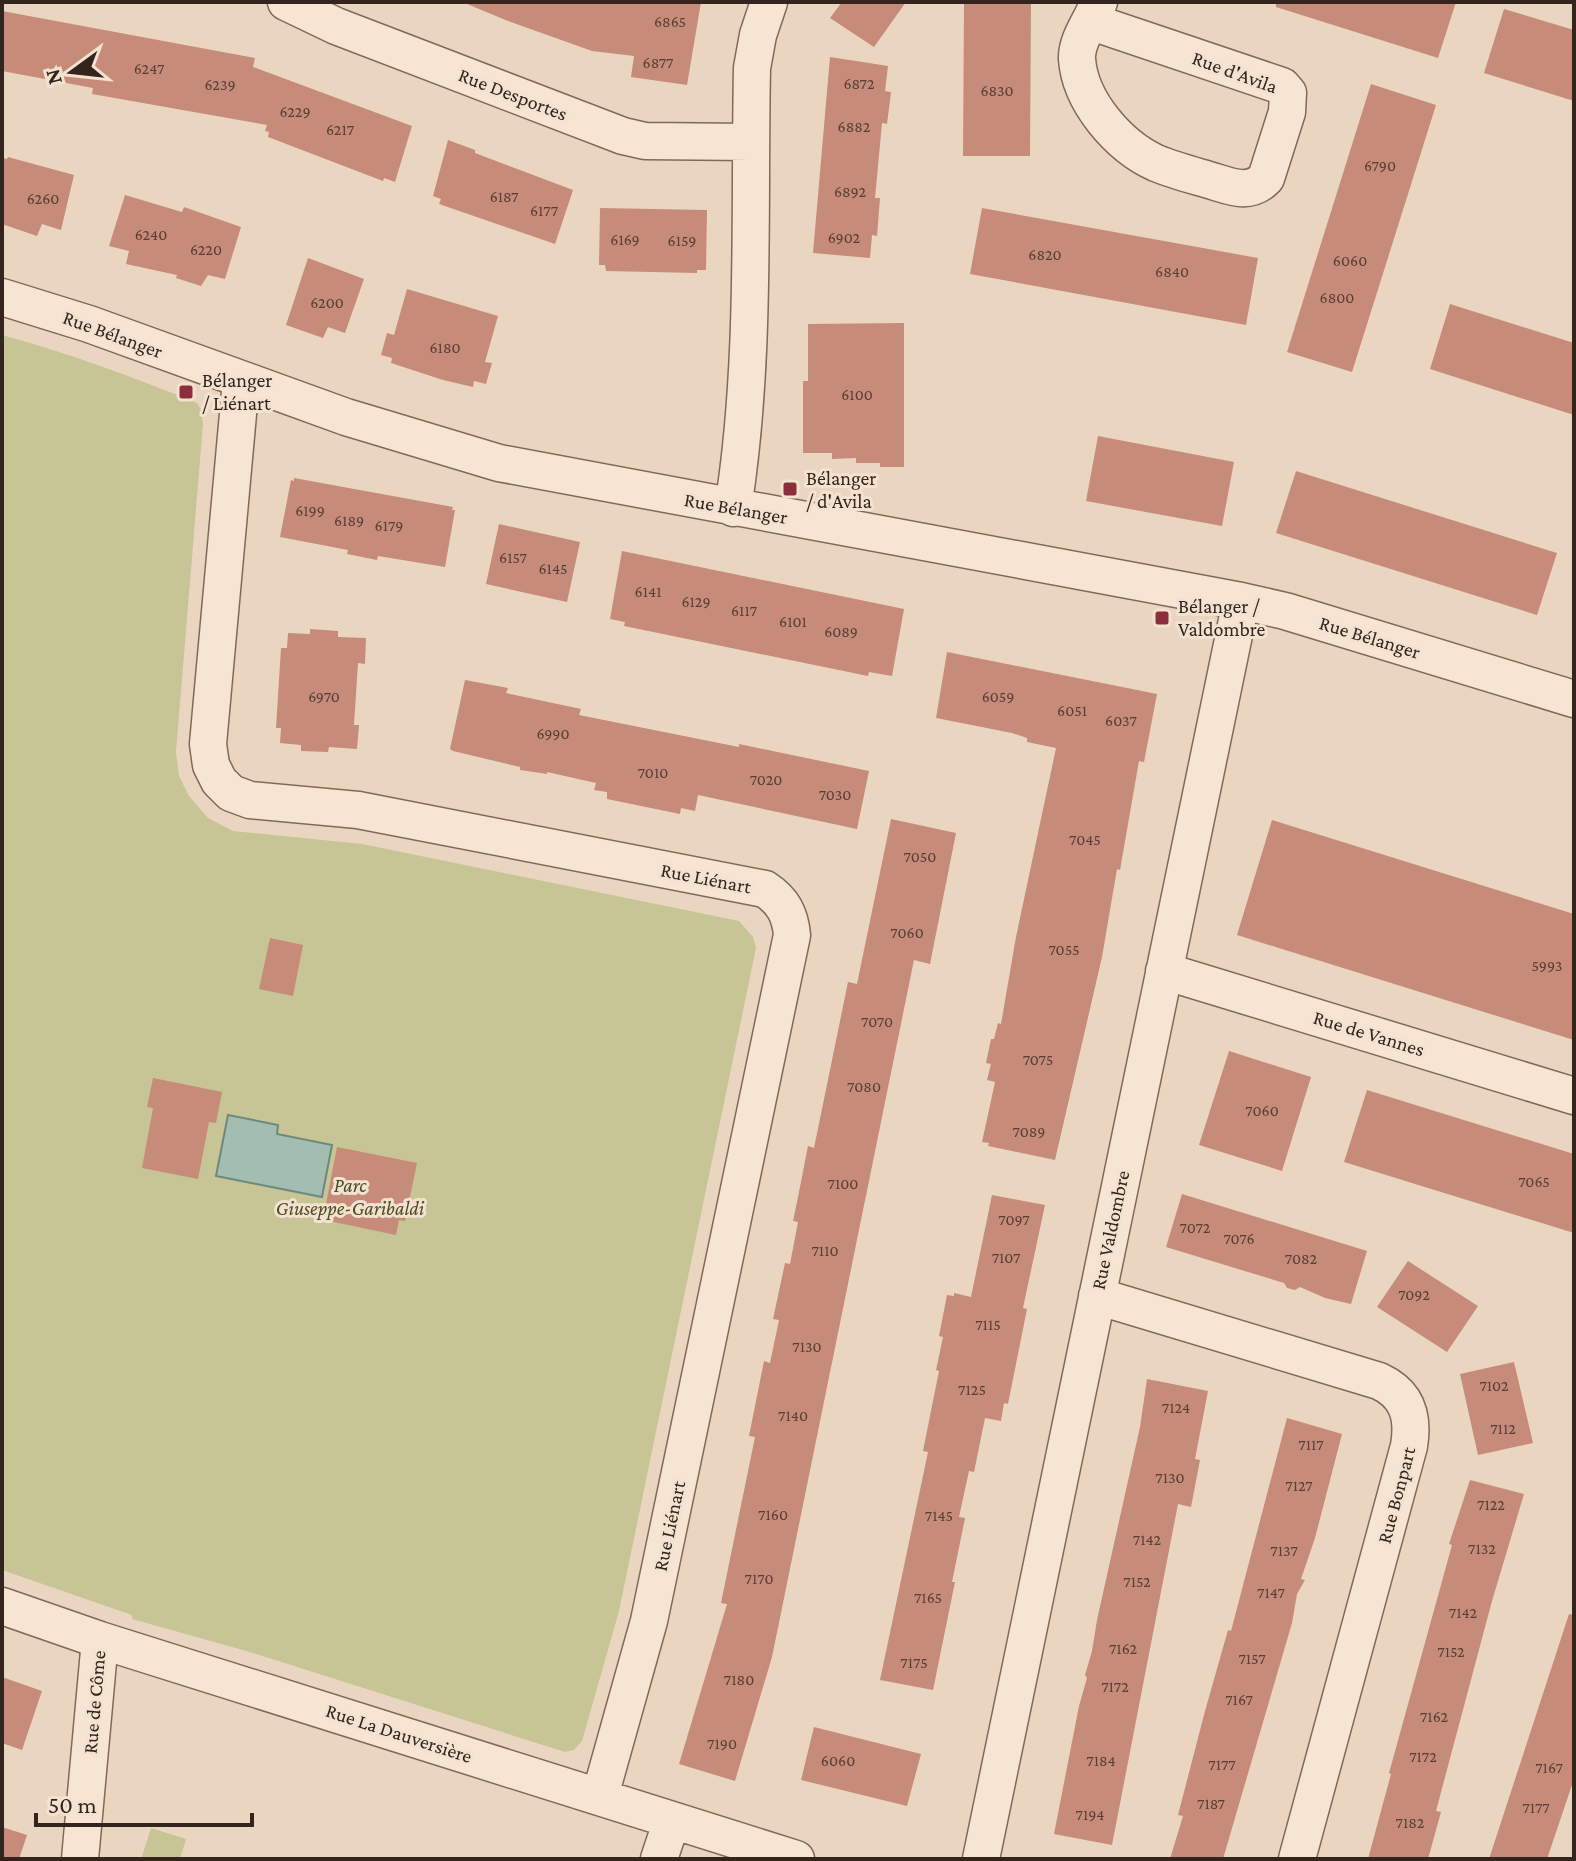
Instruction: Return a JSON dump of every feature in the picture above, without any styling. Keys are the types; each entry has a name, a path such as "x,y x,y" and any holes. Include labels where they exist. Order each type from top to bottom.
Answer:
{"street":[{"name":"Rue Desportes","path":"286,2 336,26 623,136 645,141 751,142"},
{"path":"733,508 741,456 749,326 752,68 758,35 769,2"},
{"name":"Rue d'Avila","path":"1095,12 1282,86 1288,93 1289,102 1266,178 1252,189 1233,187 1157,163 1131,149 1091,101 1080,73 1077,57 1079,44 1095,12"},
{"name":"Rue Bélanger","path":"2,297 89,324 346,417 499,463 1241,601 1285,611 1574,699"},
{"name":"Rue Liénart","path":"241,381 208,744 211,765 219,781 231,793 250,800 358,810 765,889 777,897 791,921 792,935 649,1621 600,1796"},
{"name":"Rue Valdombre","path":"981,1859 1241,601"},
{"name":"Rue de Vannes","path":"1164,971 1574,1096"},
{"name":"Rue Bonpart","path":"1097,1296 1379,1381 1400,1395 1411,1418 1409,1446 1297,1859"},
{"name":"Rue La Dauversière","path":"2,1606 100,1640 796,1859"},
{"name":"Rue de Côme","path":"80,1859 100,1640"},
{"path":"659,1859 672,1820"}],"green space":[{"name":"Parc Giuseppe-Garibaldi","path":"2,335 125,375 197,403 201,409 203,424 176,752 179,776 189,796 208,818 233,831 362,844 739,921 753,937 756,948 619,1611 582,1741 574,1750 565,1752 250,1652 132,1619 132,1615 2,1570"},
{"path":"151,1828 186,1839 180,1859 141,1859"}],"shaded area":[{"path":"228,1115 278,1125 277,1134 332,1145 322,1197 216,1176"}],"building":[{"path":"468,2 701,2 687,85 631,77 634,56 592,51 508,21"},
{"path":"842,2 906,2 874,47 830,18"},
{"path":"964,2 1031,2 1030,156 963,156"},
{"path":"1276,2 1456,2 1438,58 1276,7"},
{"path":"1504,9 1574,30 1574,101 1484,73"},
{"path":"2,11 255,58 253,67 412,126 395,182 384,178 383,181 268,137 269,132 265,131 267,125 92,94 93,88 2,71"},
{"path":"830,57 888,66 885,91 891,92 887,124 882,123 875,198 880,198 877,236 872,235 870,258 813,253"},
{"path":"1371,84 1436,105 1352,372 1287,352"},
{"path":"448,140 573,190 555,244 439,204 441,199 433,196"},
{"path":"2,158 74,175 61,230 42,224 37,236 2,224"},
{"path":"125,195 182,212 184,207 241,227 225,279 208,275 201,286 176,278 177,275 126,264 129,251 109,246"},
{"path":"600,208 707,210 706,270 697,270 697,273 606,271 605,265 599,265"},
{"path":"982,208 1258,258 1246,325 970,274"},
{"path":"308,258 364,279 345,333 328,327 323,338 286,325"},
{"path":"407,289 498,316 485,362 492,363 486,384 474,381 473,387 443,380 391,363 392,358 381,355 387,333 394,335"},
{"path":"1450,304 1574,343 1574,415 1430,369"},
{"path":"904,323 904,467 856,463 856,458 832,459 832,453 803,453 803,381 808,381 808,324"},
{"path":"1098,436 1234,462 1222,526 1086,501"},
{"path":"1296,471 1557,553 1537,615 1276,533"},
{"path":"294,478 453,507 445,567 378,556 377,560 347,554 348,550 280,537 291,480 294,481"},
{"path":"499,524 580,542 567,602 486,584"},
{"path":"622,551 904,609 892,676 869,672 868,676 624,626 625,622 610,619"},
{"path":"310,629 338,631 338,637 366,638 365,664 358,663 354,725 359,725 357,749 329,747 328,752 301,751 301,745 280,743 281,728 276,728 281,648 287,648 288,633 310,634"},
{"path":"947,652 1157,694 1144,762 1139,761 1102,957 1055,1160 988,1146 989,1143 982,1142 995,1082 987,1080 991,1064 986,1063 991,1039 994,1039 998,1023 1001,1024 1056,748 1027,742 1027,738 1012,733 936,718"},
{"path":"465,680 508,688 506,693 581,709 579,715 869,771 857,829 698,795 695,811 681,808 680,814 607,799 607,792 594,790 596,783 547,772 520,770 520,767 453,751 450,749"},
{"path":"891,819 956,833 930,964 914,960 772,1657 735,1781 679,1764 727,1604 721,1603 755,1437 749,1436 764,1361 770,1363 779,1320 773,1319 785,1263 790,1264 798,1222 793,1221 808,1146 814,1148 848,982 857,984"},
{"path":"1272,820 1574,914 1574,1040 1237,935"},
{"path":"270,938 303,945 293,996 259,989"},
{"path":"1229,1051 1311,1077 1282,1171 1199,1145"},
{"path":"153,1078 222,1092 216,1123 209,1122 198,1179 142,1168 153,1108 147,1107"},
{"path":"1367,1090 1574,1154 1574,1233 1344,1162"},
{"path":"337,1147 417,1163 405,1221 399,1220 396,1235 329,1221 332,1206 326,1204"},
{"path":"1182,1194 1367,1251 1351,1304 1325,1298 1300,1287 1295,1290 1287,1288 1284,1283 1166,1247"},
{"path":"992,1195 1045,1205 1023,1308 1027,1309 1008,1404 1004,1403 1001,1421 985,1418 974,1472 969,1471 959,1517 965,1518 952,1582 955,1582 933,1690 880,1680 928,1452 923,1451 939,1371 936,1370 943,1337 939,1336 947,1295 954,1296 954,1293 971,1297"},
{"path":"1408,1261 1478,1306 1447,1352 1377,1307"},
{"path":"1514,1362 1533,1443 1478,1455 1460,1374"},
{"path":"1147,1379 1208,1391 1195,1459 1200,1460 1191,1507 1178,1504 1112,1845 1054,1834 1087,1678 1085,1675 1140,1427"},
{"path":"1287,1418 1342,1434 1301,1579 1305,1580 1297,1594 1292,1623 1223,1859 1170,1859 1183,1816 1178,1815 1205,1711 1228,1630 1231,1631"},
{"path":"1470,1480 1524,1494 1436,1811 1441,1812 1428,1859 1368,1859 1452,1545 1449,1544"},
{"path":"1569,1614 1574,1615 1574,1779 1547,1859 1489,1859"},
{"path":"2,1677 42,1691 22,1750 2,1743"},
{"path":"814,1727 921,1754 907,1806 801,1780"},
{"path":"2,1827 27,1835 19,1859 2,1859"}],"place":[{"name":"Bélanger / Liénart","path":"186,392"},
{"name":"Bélanger / d'Avila","path":"790,489"},
{"name":"Bélanger / Valdombre","path":"1162,618"}]}
